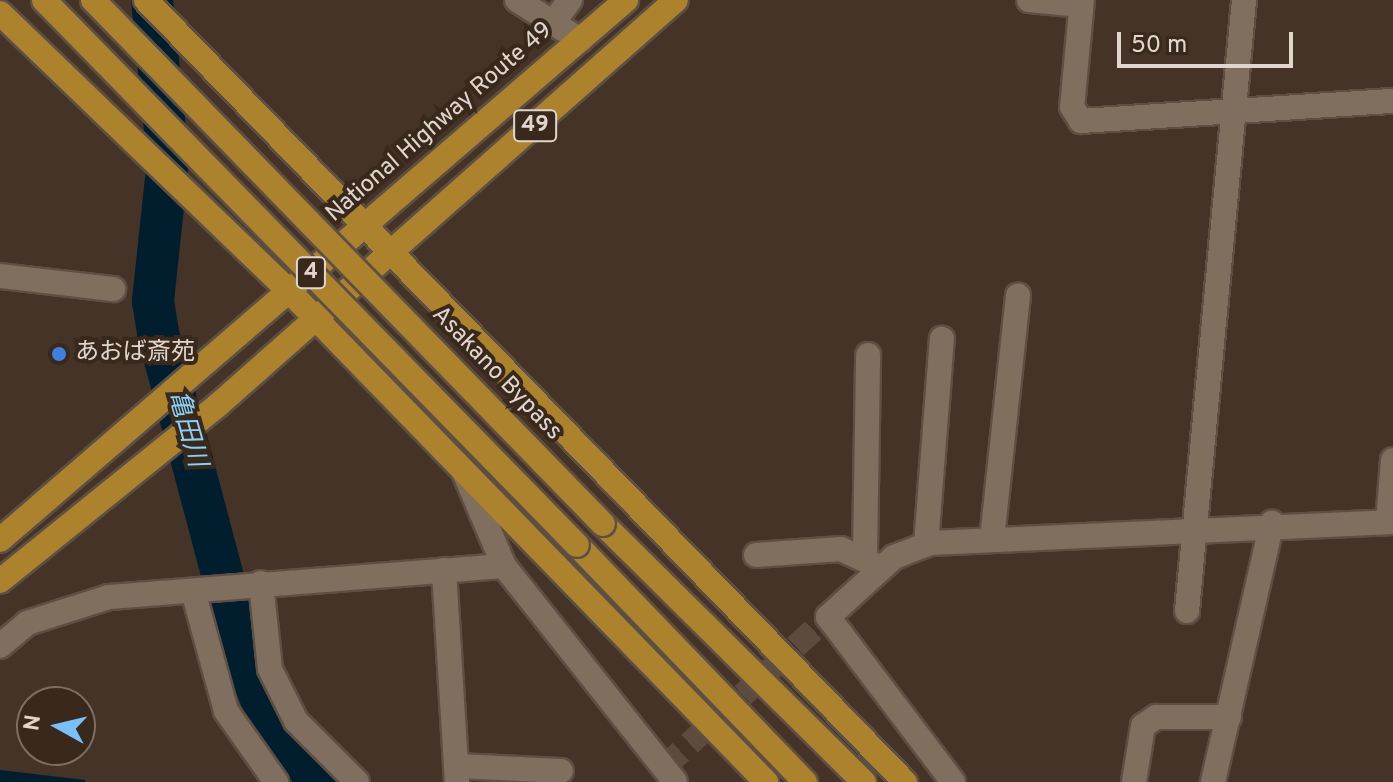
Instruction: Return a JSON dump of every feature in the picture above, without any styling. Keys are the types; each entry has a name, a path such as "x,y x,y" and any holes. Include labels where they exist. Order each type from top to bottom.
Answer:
{"highway":[{"name":"4","path":"44,0 805,782"},
{"name":"Asakano Bypass","path":"93,0 603,524 864,782"},
{"path":"146,0 366,220 393,252 905,782"},
{"name":"National Highway Route 49","path":"0,540 206,367 291,293 366,220 626,0"},
{"name":"49","path":"0,581 166,448 317,320 676,0"},
{"path":"0,13 291,293 766,782"}],"street":[{"path":"517,0 555,20 580,40"},
{"path":"555,20 570,0"},
{"path":"1029,0 1081,3 1077,119 1233,113 1393,101"},
{"path":"1187,611 1199,526 1244,0"},
{"path":"0,276 113,289"},
{"path":"992,539 1018,295"},
{"path":"926,545 942,339"},
{"path":"868,355 871,562 828,617 953,782"},
{"path":"756,555 871,562 926,545 992,539 1199,526 1390,522 1393,460"},
{"path":"464,472 504,566 675,782"},
{"path":"1213,782 1272,523"},
{"path":"0,646 27,623 71,605 254,584 504,566"},
{"path":"444,570 457,774 561,771"},
{"path":"254,584 270,669 296,721 357,782"},
{"path":"193,591 226,711 276,782"},
{"path":"1134,782 1143,726 1156,717 1229,717"}],"water":[{"path":"0,770 85,780 85,782 0,782"}],"waterway":[{"name":"亀田川","path":"152,0 168,160 153,301 158,333 244,657 277,737 323,782"}],"tunnel":[{"path":"663,768 828,617"}],"place":[{"name":"あおば斎苑","path":"59,354"}]}
